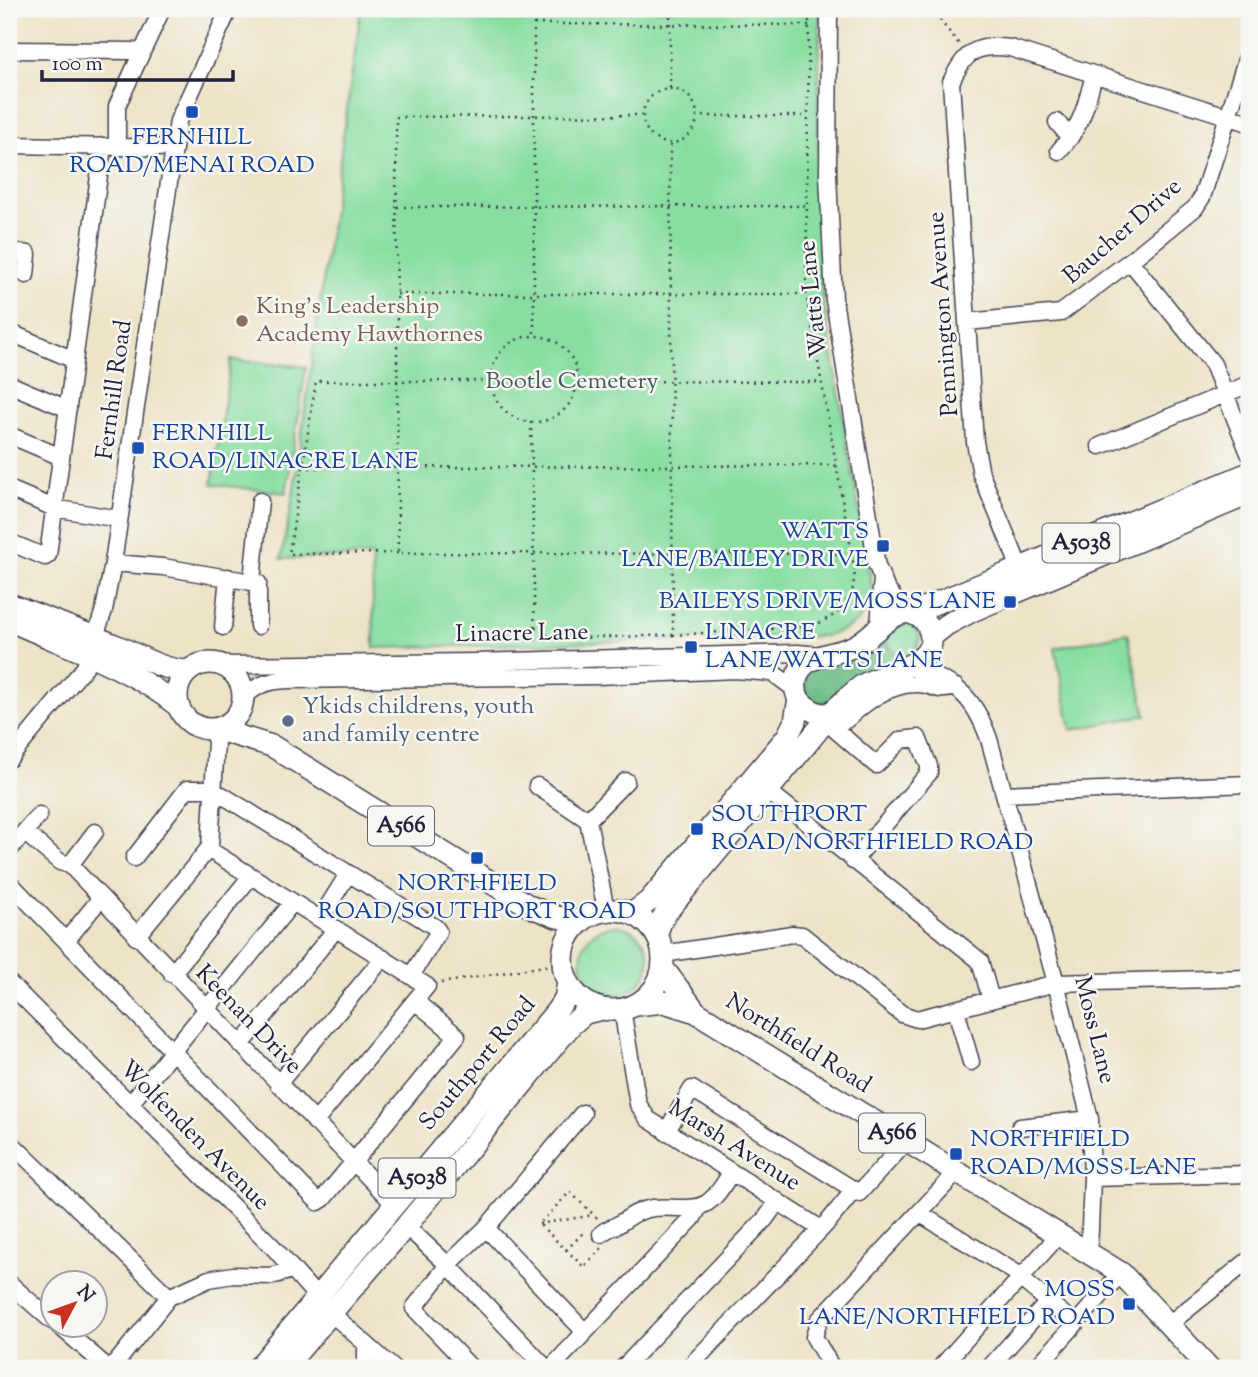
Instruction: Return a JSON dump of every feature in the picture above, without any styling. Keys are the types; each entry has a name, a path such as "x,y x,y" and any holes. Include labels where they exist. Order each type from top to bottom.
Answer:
{"main road":[{"name":"A5038","path":"633,913 649,901 787,737 795,721 797,677 808,662 849,649 893,615 909,612 1020,568 1249,472"},
{"name":"A5038","path":"661,952 662,919 669,909 831,712 852,694 873,680 909,666 922,657 930,642 946,625 974,610 1249,494"},
{"path":"9,604 93,647 160,691 178,706 189,722 198,727 213,729 232,721 243,702 242,687 236,676 222,665 204,664 188,671 174,671 149,662 93,647 9,620"},
{"path":"909,612 923,620 930,642"},
{"path":"178,706 179,685 188,671"},
{"path":"797,694 817,713 831,712"},
{"name":"A566","path":"243,702 272,746"},
{"name":"A566","path":"213,729 272,746 529,906 556,917 580,921"},
{"name":"A566","path":"529,906 544,921 564,967"},
{"path":"606,909 633,913 646,922 661,952 654,989 620,1008 582,1000 564,967 571,930 580,921 606,909"},
{"name":"Northfield Road","path":"661,952 696,1012"},
{"name":"Southport Road","path":"258,1368 330,1311 395,1205 565,999 564,967"},
{"name":"Northfield Road","path":"620,1008 654,1001 696,1012 1089,1253"},
{"name":"Southport Road","path":"284,1368 330,1311 406,1226 571,1025 585,1013 620,1008"},
{"name":"A566","path":"1089,1253 1121,1273 1169,1324 1201,1365"}],"street":[{"path":"9,542 45,558 48,555 74,360 117,106 162,9"},
{"name":"Fernhill Road","path":"9,759 75,681 93,647 104,610 178,121 229,9"},
{"name":"Watts Lane","path":"829,9 828,175 834,300 874,549 882,581 892,597 909,612"},
{"path":"968,55 983,46 1010,48 1249,123"},
{"path":"9,50 134,51"},
{"name":"Baucher Drive","path":"967,322 1061,313 1195,208 1202,197 1249,51"},
{"name":"Pennington Avenue","path":"968,55 951,82 978,463 1020,568"},
{"path":"1059,151 1082,119 1094,75"},
{"path":"1057,122 1070,138"},
{"path":"9,145 173,148"},
{"path":"9,251 28,254 26,275"},
{"path":"1130,261 1213,364 1249,453"},
{"path":"9,332 74,360"},
{"path":"9,384 68,409"},
{"path":"1100,446 1249,384"},
{"path":"9,435 61,457"},
{"path":"9,489 54,508 119,519"},
{"path":"252,582 260,501"},
{"path":"113,563 163,567 258,583 258,626"},
{"path":"223,627 228,577"},
{"name":"Watts Lane","path":"878,628 881,618 882,581"},
{"path":"930,642 941,678"},
{"name":"Linacre Lane","path":"222,665 797,653 823,656"},
{"name":"Moss Lane","path":"909,666 956,687 971,702 984,724 1056,983 1090,1119 1092,1178 1089,1253"},
{"name":"Linacre Lane","path":"243,702 255,686 265,681 597,677 734,670 773,673 797,694"},
{"path":"831,712 846,720 867,701 901,686 920,684 941,691 956,687"},
{"path":"831,712 830,726 876,765 901,740 918,738 929,772 853,861"},
{"path":"136,937 212,841 216,741 213,729"},
{"path":"588,820 625,781"},
{"path":"1004,794 1249,784"},
{"path":"537,786 588,820 606,909"},
{"path":"134,858 187,789 222,795 438,931 411,976"},
{"path":"768,791 980,961 991,1000"},
{"path":"9,850 39,815"},
{"name":"Keenan Drive","path":"24,832 60,862 70,865 395,1205"},
{"path":"70,865 95,832"},
{"path":"208,849 427,986 315,1122"},
{"path":"320,919 348,874"},
{"path":"172,974 251,876"},
{"path":"9,882 314,1201 323,1199 457,1036 415,1001"},
{"path":"66,941 100,899"},
{"path":"130,1104 293,902"},
{"path":"241,1045 336,929"},
{"path":"661,952 797,934 806,937 907,1017 922,1019 1056,983 1249,978"},
{"path":"278,1084 383,958"},
{"name":"Wolfenden Avenue","path":"9,984 273,1247 330,1311 393,1368"},
{"name":"Marsh Avenue","path":"620,1008 638,1104 648,1119 821,1229"},
{"path":"956,1010 971,1062"},
{"path":"666,1132 692,1088 859,1193 906,1142"},
{"path":"471,1368 414,1308 448,1265 486,1228 583,1113"},
{"path":"1020,1127 1090,1119"},
{"path":"9,1141 169,1297"},
{"path":"832,1368 816,1344 814,1332 823,1315 957,1172"},
{"path":"406,1226 448,1265 548,1368 693,1219 699,1207 714,1197 731,1173"},
{"path":"1092,1178 1249,1174"},
{"path":"688,1368 821,1229 854,1190"},
{"path":"623,1368 766,1218 778,1201"},
{"path":"597,1236 645,1209 699,1207"},
{"path":"919,1213 1021,1277 1075,1324"},
{"path":"486,1228 585,1332"},
{"path":"943,1367 1056,1235"},
{"path":"1169,1324 1249,1260"},
{"path":"73,1338 110,1368 169,1297 209,1279 233,1275 271,1276 292,1270"},
{"path":"1036,1368 1121,1273"},
{"path":"9,1283 38,1309"},
{"path":"989,1368 1048,1301"},
{"path":"366,1345 366,1368"}],"path":[{"path":"534,9 534,336"},
{"path":"670,9 670,89"},
{"path":"535,627 553,639 814,626 836,614 852,594 855,572 806,294 809,9"},
{"path":"931,9 968,55"},
{"path":"534,24 809,25"},
{"path":"670,89 688,96 696,116 693,130 687,137 670,143 654,137 648,131 643,115 648,100 654,94 670,89"},
{"path":"398,553 396,117 643,115"},
{"path":"696,116 808,116"},
{"path":"670,143 673,635"},
{"path":"397,207 807,206"},
{"path":"397,294 806,294"},
{"path":"534,336 547,338 560,345 575,367 577,381 567,406 557,415 545,421 531,422 517,419 504,411 495,399 491,380 497,356 506,346 519,338 534,336"},
{"path":"491,380 316,380 289,554 852,554"},
{"path":"577,381 822,382"},
{"path":"531,422 535,660"},
{"path":"302,468 836,465"},
{"path":"427,986 564,967"},
{"path":"570,1192 594,1215 601,1249 584,1267 539,1224 570,1192"},
{"path":"539,1224 594,1215"},
{"path":"566,1250 583,1233 597,1236"}],"green space":[{"name":"Bootle Cemetery","path":"361,9 820,9 818,126 822,294 872,587 867,607 852,625 825,636 374,648 372,556 281,559 293,496"},
{"path":"231,360 306,367 286,493 212,484"},
{"path":"907,623 918,631 919,642 914,650 896,663 882,637 897,624"},
{"path":"1128,633 1146,715 1071,730 1055,648"},
{"path":"882,637 894,652 896,663 825,704 812,701 804,689 808,670"},
{"path":"615,926 628,929 639,936 646,947 649,960 646,973 639,984 628,991 615,994 602,991 591,984 584,973 581,960 584,947 591,936 602,929"}],"place":[{"name":"FERNHILL ROAD/MENAI ROAD","path":"192,112"},
{"name":"King's Leadership Academy Hawthornes","path":"242,321"},
{"name":"FERNHILL ROAD/LINACRE LANE","path":"138,448"},
{"name":"WATTS LANE/BAILEY DRIVE","path":"883,546"},
{"name":"BAILEYS DRIVE/MOSS LANE","path":"1010,602"},
{"name":"LINACRE LANE/WATTS LANE","path":"691,647"},
{"name":"Ykids childrens, youth and family centre","path":"288,721"},
{"name":"SOUTHPORT ROAD/NORTHFIELD ROAD","path":"697,829"},
{"name":"NORTHFIELD ROAD/SOUTHPORT ROAD","path":"477,858"},
{"name":"NORTHFIELD ROAD/MOSS LANE","path":"956,1154"},
{"name":"MOSS LANE/NORTHFIELD ROAD","path":"1129,1304"}]}
